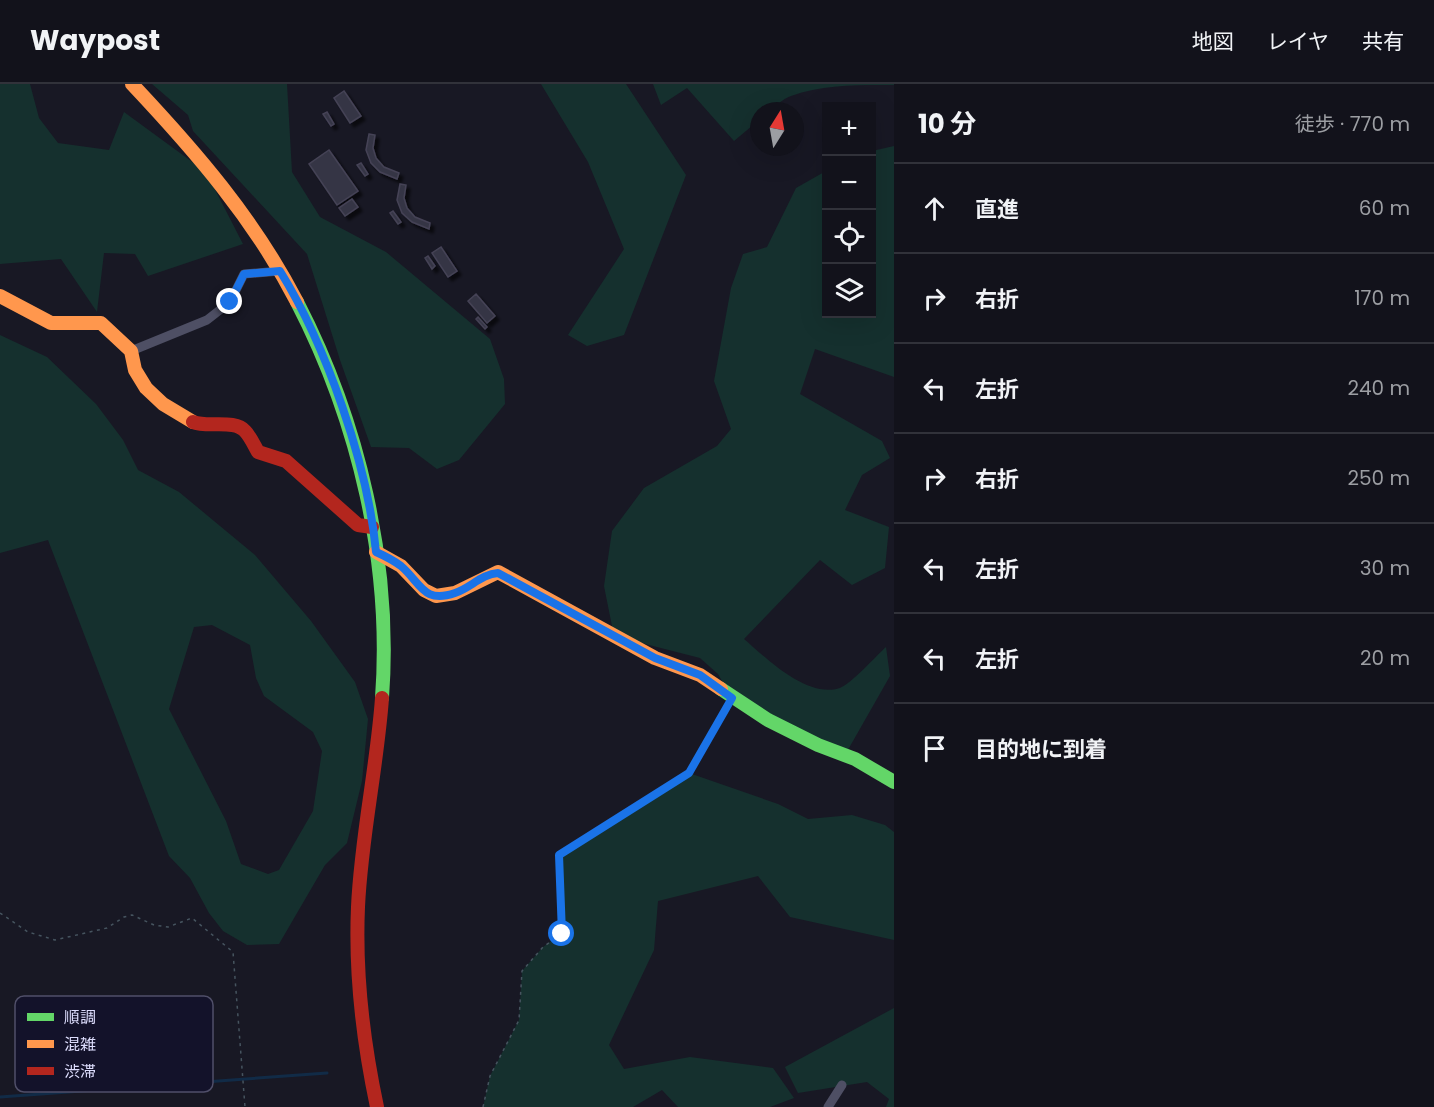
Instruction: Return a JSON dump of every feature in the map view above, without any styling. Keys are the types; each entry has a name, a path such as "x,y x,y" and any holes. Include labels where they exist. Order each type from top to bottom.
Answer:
{"street":[{"path":"132,84 213,171 243,210 280,271 314,336 340,404 364,487 376,552 384,653 379,746 360,878 357,957 367,1063 377,1107"},
{"path":"131,351 207,320 230,302 244,274 280,271"},
{"path":"0,296 59,325 101,323 131,351 135,370 146,388 163,404 184,419 200,425 239,426 245,430 258,452 286,461 358,525 372,527"},
{"path":"376,552 402,567 424,592 436,596 458,592 489,573 498,573 655,658 700,675 768,720 818,745 855,759 894,782"},
{"path":"828,1107 842,1084"}],"path":[{"path":"483,1107 490,1076 519,1020 522,971 543,947 562,934 559,855 689,773 732,698"},
{"path":"0,913 28,932 55,940 107,928 124,916 132,915 154,925 168,927 188,919 200,922 233,952 245,1107"}],"green space":[{"path":"0,84 30,84 39,118 58,143 109,150 124,112 206,172 243,244 148,276 135,254 104,253 97,312 61,259 0,264"},
{"path":"152,84 287,84 292,172 320,217 386,252 490,339 504,379 505,404 459,460 437,469 409,448 371,447 340,360 307,254 193,131 188,115"},
{"path":"541,84 626,84 686,175 624,335 587,346 568,335 624,249 588,162"},
{"path":"653,84 894,84 829,87 791,96 781,102 750,102 750,128 734,141 687,88 661,105"},
{"path":"894,146 894,377 815,349 800,394 882,441 890,458 862,475 845,510 889,527 885,568 852,585 820,560 744,639 788,675 814,688 827,690 845,685 886,647 890,676 845,755 732,698 718,674 700,658 614,636 604,586 612,531 644,488 717,446 731,429 714,381 731,288 743,254 767,247 796,188 822,173 822,318 876,318 876,150"},
{"path":"0,335 47,357 96,404 123,440 138,470 179,492 255,555 311,621 355,682 368,719 362,781 347,843 325,865 279,944 247,945 223,931 209,913 190,878 169,856 48,540 0,553","holes":["212,625 250,645 256,678 264,696 313,732 322,751 313,811 279,870 268,874 241,864 226,821 169,709 194,627"]},
{"path":"689,773 778,804 808,819 852,815 885,825 894,832 894,940 790,917 758,876 658,901 654,950 609,1045 624,1069 690,1057 773,1068 794,1098 770,1107 678,1107 662,1090 633,1107 483,1107 490,1076 519,1020 522,971 543,947 562,933 559,855"},
{"path":"894,1008 894,1107 886,1107 889,1099 867,1082 798,1093 785,1067"}],"building":[{"path":"344,91 361,116 350,123 334,98"},
{"path":"327,112 334,124 331,126 323,114"},
{"path":"369,134 375,135 373,148 376,158 384,167 399,173 397,179 380,172 371,163 366,150"},
{"path":"329,150 358,191 337,205 309,164"},
{"path":"361,163 368,174 365,176 357,165"},
{"path":"400,184 406,185 404,198 407,208 415,217 430,223 429,229 412,222 402,213 397,200"},
{"path":"352,199 358,207 345,216 339,208"},
{"path":"393,211 401,222 398,224 390,213"},
{"path":"441,247 457,271 448,277 432,253"},
{"path":"428,256 435,266 432,269 425,258"},
{"path":"476,294 495,316 487,323 468,301"},
{"path":"478,317 487,327 485,329 476,319"}],"waterway":[{"path":"213,1081 327,1073"},
{"path":"0,1097 68,1092"}],"traffic: fast":[{"path":"297,302 338,396 354,445 366,495 376,545 382,596 384,647 382,698"},
{"path":"721,689 768,720 818,745 855,759 894,782"}],"traffic: slow":[{"path":"132,84 179,135 243,214 297,302"},
{"path":"0,296 51,323 101,323 131,351 135,370 146,388 163,404 193,422"},
{"path":"376,552 401,566 424,590 436,596 455,593 498,572 655,658 700,675 721,689"}],"traffic: jam":[{"path":"193,422 240,427 249,435 258,452 286,461 358,525 372,527"},
{"path":"377,1107 361,1008 357,932 362,855 382,698"}],"route":[{"path":"230,302 244,274 257,271 280,271 314,336 340,404 364,487 376,552 402,567 424,592 436,596 447,595 458,592 489,573 498,573 655,658 700,675 732,698 689,773 559,855 562,934"}]}
